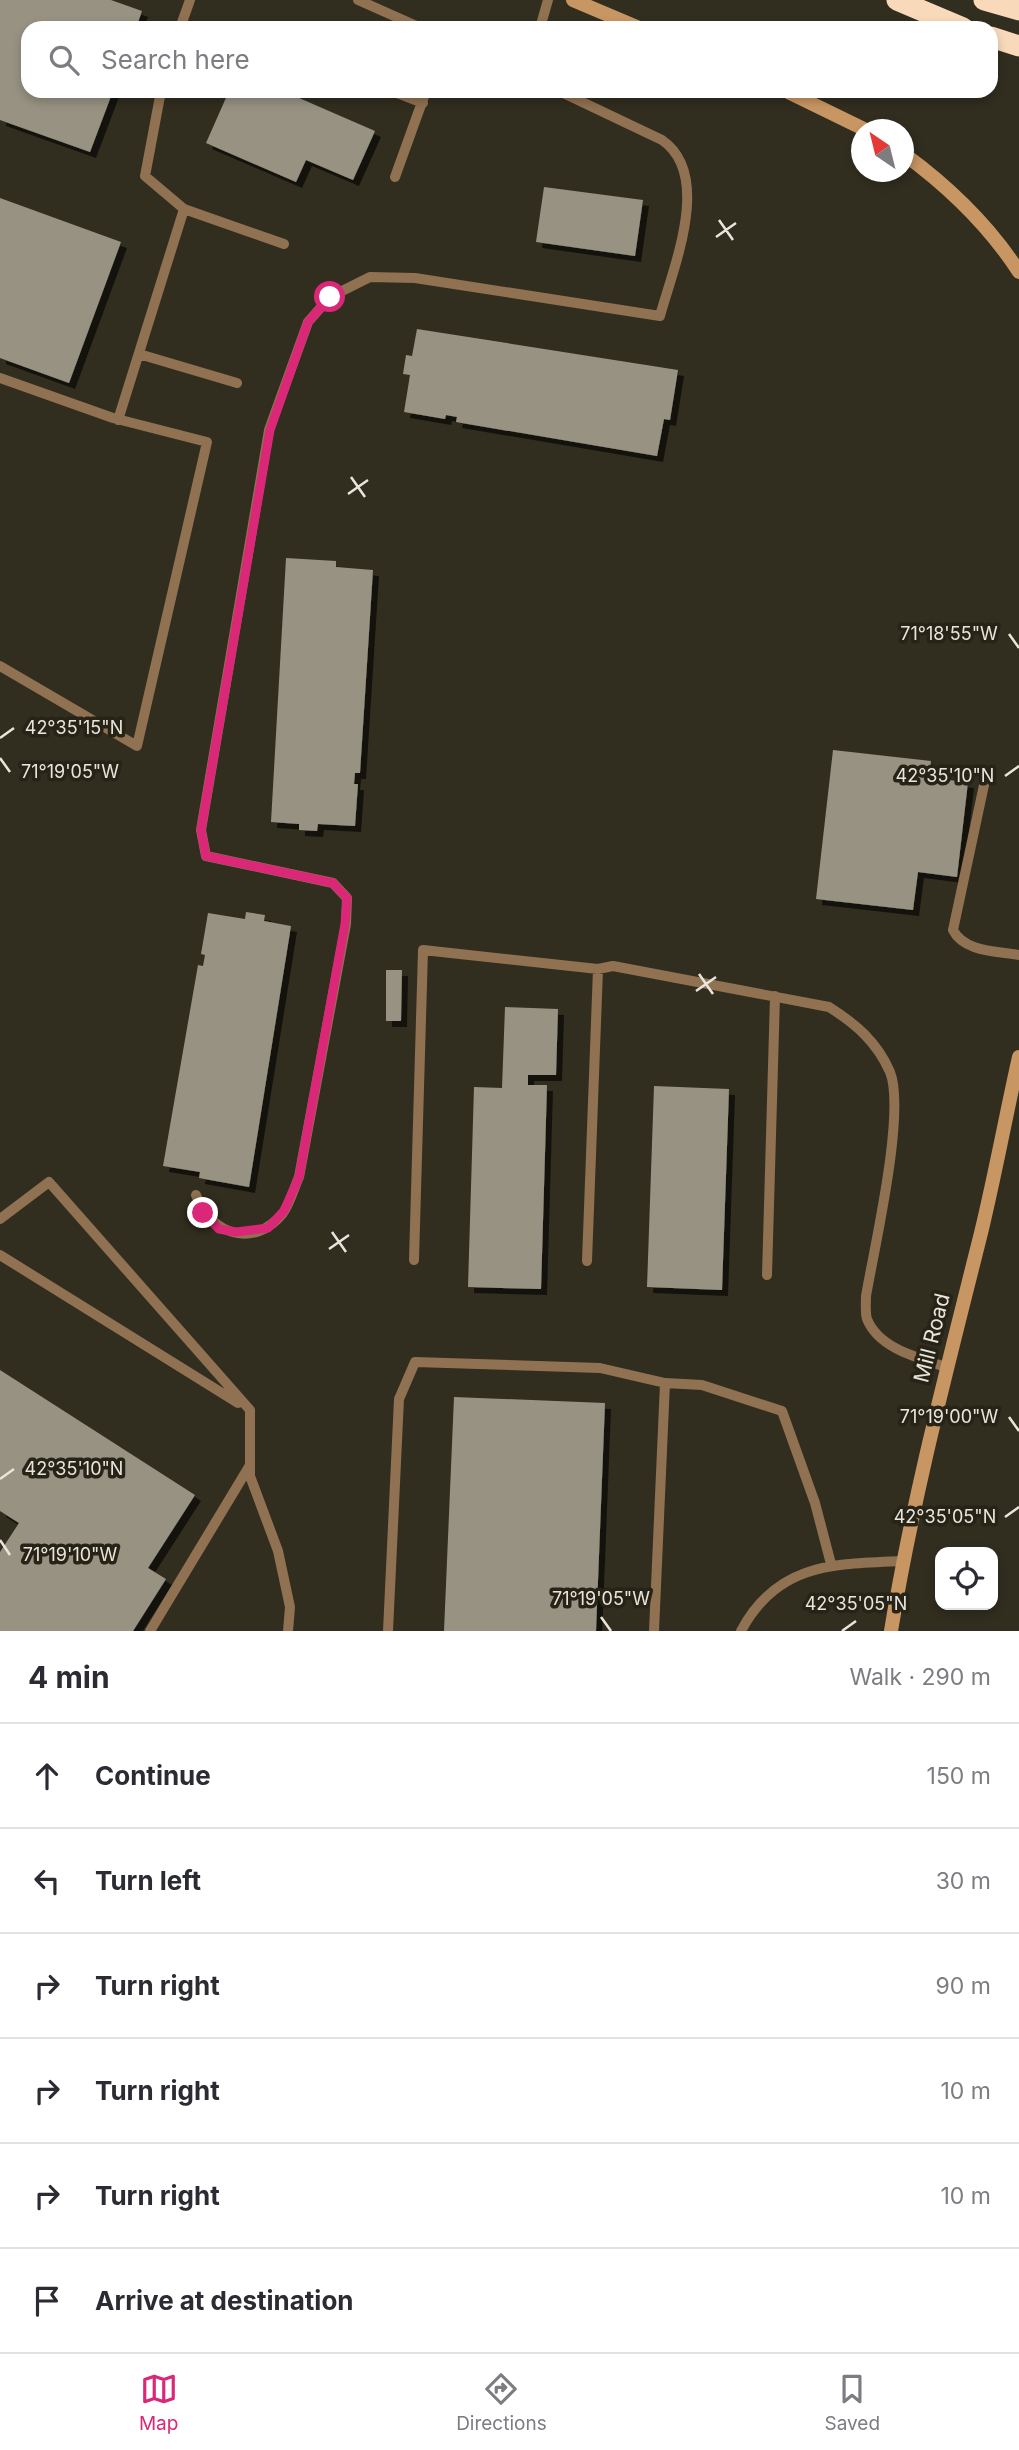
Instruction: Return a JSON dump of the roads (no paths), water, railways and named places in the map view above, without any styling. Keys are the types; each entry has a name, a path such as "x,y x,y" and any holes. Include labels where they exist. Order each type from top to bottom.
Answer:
{"highway":[{"path":"897,0 947,21"},
{"path":"985,0 1019,10"},
{"path":"998,39 1019,46"}],"main road":[{"path":"573,0 622,21"},
{"path":"800,98 851,123"},
{"path":"914,162 937,179 985,225 1019,272"},
{"name":"Mill Road","path":"891,1631 903,1561 946,1367 982,1230 1019,1057"}],"lane":[{"path":"182,21 190,0"},
{"path":"358,0 405,21"},
{"path":"542,21 548,0"},
{"path":"160,98 145,176 184,209 284,244"},
{"path":"410,98 423,103"},
{"path":"395,177 424,98"},
{"path":"196,1195 203,1213 219,1229 236,1232 268,1228 284,1211 299,1177 345,924 347,898 333,883 206,856 201,830 270,430 308,322 330,297 370,276 415,278 660,316 682,235 688,189 684,166 675,151 662,140 574,98"},
{"path":"118,420 184,209"},
{"path":"139,354 237,383"},
{"path":"0,378 118,420 207,442 137,746 0,666"},
{"path":"984,785 953,930 958,940 966,944 1019,955"},
{"path":"414,1260 423,950 598,970 613,966 829,1006 853,1022 875,1044 891,1075 896,1111 866,1296 867,1318 880,1335 902,1353 946,1367"},
{"path":"587,1261 598,970"},
{"path":"766,1275 775,996"},
{"path":"0,1219 48,1182 250,1410 250,1476 278,1551 290,1607 288,1631"},
{"path":"0,1255 250,1410"},
{"path":"388,1631 399,1399 415,1362 600,1368 665,1384 702,1385 782,1411 814,1503 831,1564"},
{"path":"654,1631 665,1384"},
{"path":"150,1631 250,1465"},
{"path":"741,1631 771,1594 789,1581 831,1564 903,1561"}]}
